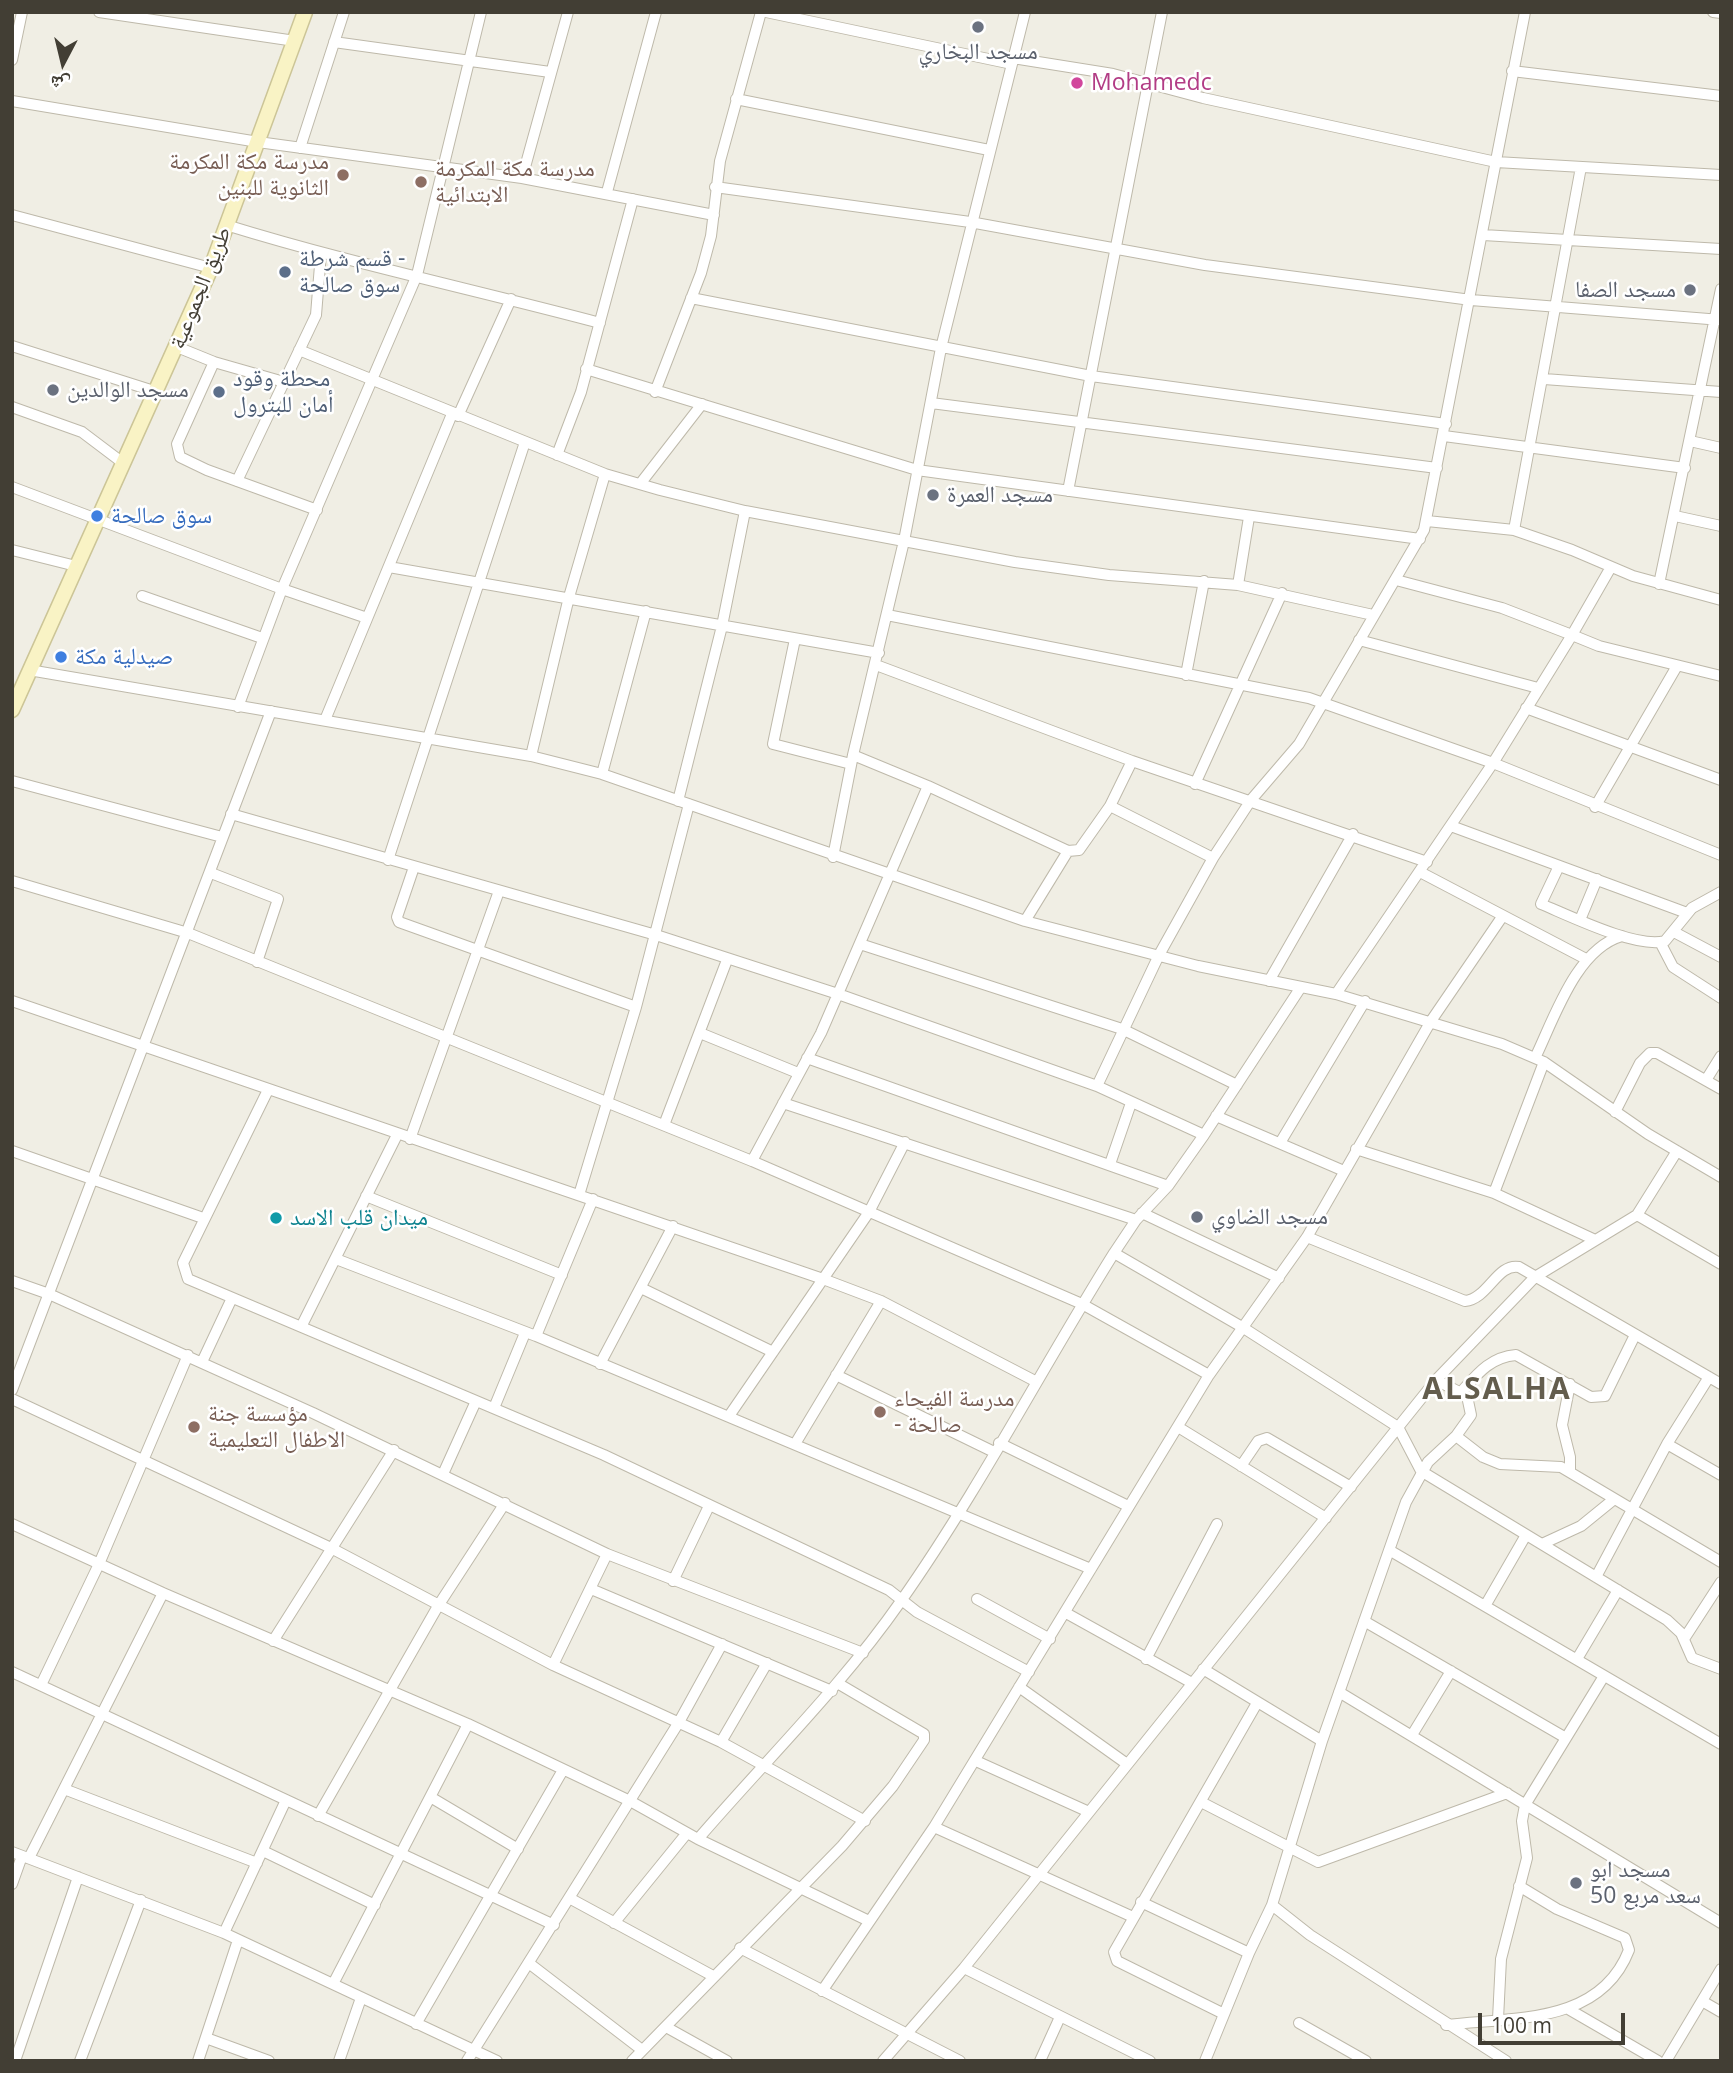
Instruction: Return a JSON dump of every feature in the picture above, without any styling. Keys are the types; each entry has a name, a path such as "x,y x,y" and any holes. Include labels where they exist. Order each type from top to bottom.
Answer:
{"main road":[{"name":"طريق الجموعية","path":"12,710 15,694 29,670 157,392 211,268 305,12"}],"street":[{"path":"12,60 22,12"},
{"path":"99,12 295,41"},
{"path":"300,148 344,12"},
{"path":"238,707 282,589 373,383 416,275 446,167 454,119 481,12"},
{"path":"522,178 568,12"},
{"path":"607,192 656,12"},
{"path":"655,392 701,273 713,215 715,187 736,99 763,12 1012,61 1113,74 1418,147 1496,162 1721,175"},
{"path":"832,857 852,759 904,541 941,348 970,222 1025,12"},
{"path":"1068,491 1162,12"},
{"path":"1097,1086 1159,955 1213,858 1251,800 1289,760 1420,539 1444,436 1525,12"},
{"path":"1713,12 1721,13"},
{"path":"334,42 551,72"},
{"path":"1512,71 1721,96"},
{"path":"736,99 989,150"},
{"path":"12,101 258,142 522,178 607,192 713,215"},
{"path":"1514,530 1581,167"},
{"path":"715,187 970,222 1205,265 1471,300 1718,319"},
{"path":"557,455 581,392 634,199"},
{"path":"12,215 211,268"},
{"path":"226,225 321,253 600,323"},
{"path":"1483,234 1721,249"},
{"path":"237,481 316,315 321,253"},
{"path":"1659,584 1718,319 1721,289"},
{"path":"691,298 1091,376 1446,424"},
{"path":"325,720 455,415 511,299"},
{"path":"12,346 157,392"},
{"path":"177,347 214,362 284,382"},
{"path":"299,350 373,383 605,474 745,511 1015,562 1096,573 1238,585 1373,615"},
{"path":"214,362 177,444 177,452 193,465 317,510"},
{"path":"586,369 918,470 1420,539"},
{"path":"1544,379 1721,392"},
{"path":"930,403 1437,468"},
{"path":"640,484 702,404"},
{"path":"12,407 82,432 123,463"},
{"path":"1444,436 1685,468"},
{"path":"1690,441 1721,448"},
{"path":"388,860 525,442"},
{"path":"531,756 569,597 605,474"},
{"path":"12,487 98,517 282,589 367,618"},
{"path":"579,1195 656,935 745,511"},
{"path":"1675,516 1721,526"},
{"path":"1238,585 1249,517"},
{"path":"1426,521 1514,530 1659,584 1721,600"},
{"path":"12,550 76,566"},
{"path":"389,567 879,653"},
{"path":"1336,994 1493,763 1611,567"},
{"path":"1396,580 1502,608 1600,646 1721,676"},
{"path":"1186,675 1204,582"},
{"path":"1195,784 1282,593"},
{"path":"142,596 262,638"},
{"path":"602,774 646,611"},
{"path":"887,615 1241,684 1324,704 1493,763 1595,807 1721,855"},
{"path":"795,639 773,744 852,759 928,786 1068,852 1079,850 1110,806 1132,761"},
{"path":"1359,640 1538,688"},
{"path":"876,665 1195,784 1353,834 1427,862"},
{"path":"1595,807 1676,666"},
{"path":"29,670 531,756 602,774 832,857 1025,921 1269,981 1336,994 1431,1021 1539,1060 1615,1112 1720,1174"},
{"path":"1526,708 1721,780"},
{"path":"12,1390 271,711"},
{"path":"12,782 222,837"},
{"path":"752,1161 838,994 928,786"},
{"path":"1110,806 1213,858"},
{"path":"231,814 656,935 838,994 1097,1086 1204,1135"},
{"path":"1451,826 1687,914"},
{"path":"1269,981 1353,834"},
{"path":"1025,921 1068,852"},
{"path":"1559,866 1540,903 1622,936 1660,943 1674,932 1687,914 1721,892"},
{"path":"414,867 397,920 636,1007"},
{"path":"1420,872 1502,918 1586,959"},
{"path":"211,873 278,899 257,962"},
{"path":"1580,920 1597,879"},
{"path":"12,881 188,933 752,1161 1082,1304 1209,1375"},
{"path":"410,1139 499,891"},
{"path":"822,1992 976,1761 1209,1375 1307,1237 1431,1021 1502,918"},
{"path":"1674,932 1721,957"},
{"path":"1494,1193 1539,1060 1586,959 1602,944 1622,936"},
{"path":"1660,943 1673,967 1721,998"},
{"path":"860,944 1122,1029 1237,1085"},
{"path":"664,1125 727,960"},
{"path":"698,1839 763,1763 835,1687 902,1600 1114,1253 1139,1217 1168,1186 1204,1135 1301,987"},
{"path":"12,1001 823,1279 881,1301 1035,1381"},
{"path":"1280,1143 1365,1002"},
{"path":"700,1033 798,1073"},
{"path":"1615,1112 1640,1063 1650,1052 1657,1053 1721,1089"},
{"path":"1706,1080 1721,1056"},
{"path":"807,1058 1168,1186"},
{"path":"268,1090 203,1218 183,1264 184,1275 232,1298 302,1325 622,1463 902,1600 917,1612 1029,1672"},
{"path":"783,1103 1139,1217 1279,1278"},
{"path":"1110,1164 1131,1103"},
{"path":"1216,1116 1344,1171"},
{"path":"302,1325 397,1135"},
{"path":"729,1416 869,1212 905,1142"},
{"path":"1356,1149 1494,1193 1593,1239"},
{"path":"12,1151 203,1218"},
{"path":"883,2061 964,1968 1436,1380 1535,1277 1593,1239 1637,1215 1677,1151"},
{"path":"366,1196 562,1275"},
{"path":"494,1408 562,1275 593,1199"},
{"path":"1637,1215 1721,1264"},
{"path":"600,1364 673,1226"},
{"path":"1307,1237 1465,1301 1479,1297 1513,1266 1721,1384"},
{"path":"1114,1253 1242,1327 1398,1427 1421,1471 1675,1626 1692,1658 1721,1669"},
{"path":"336,1259 729,1416 1091,1569"},
{"path":"12,1281 49,1294 188,1355 505,1503 607,1554 863,1653"},
{"path":"641,1288 773,1352"},
{"path":"202,1362 232,1298"},
{"path":"795,1444 881,1301"},
{"path":"1462,1391 1485,1366 1496,1359 1516,1355 1591,1397 1605,1396 1635,1335"},
{"path":"41,1685 99,1564 188,1355"},
{"path":"836,1375 1128,1506"},
{"path":"1596,1577 1667,1444 1709,1377"},
{"path":"1205,2061 1248,1953 1272,1905 1322,1741 1406,1502 1421,1471 1437,1452 1456,1436 1471,1415 1468,1396 1436,1380"},
{"path":"1570,1384 1562,1425 1570,1457 1570,1472"},
{"path":"12,1399 331,1548 553,1665 763,1763 865,1821"},
{"path":"443,1474 477,1401"},
{"path":"1178,1427 1326,1518"},
{"path":"1456,1436 1483,1457 1500,1464 1554,1465 1570,1472 1721,1562"},
{"path":"1241,1466 1258,1441 1267,1438 1352,1487"},
{"path":"1667,1444 1721,1475"},
{"path":"273,1641 394,1451"},
{"path":"1542,1544 1581,1526 1613,1500"},
{"path":"318,1816 438,1606 505,1503"},
{"path":"673,1581 709,1506"},
{"path":"12,1524 163,1593 468,1724 630,1801 698,1839 869,1921"},
{"path":"1146,1659 1217,1524"},
{"path":"1485,1605 1526,1535"},
{"path":"1389,1550 1721,1744"},
{"path":"553,1665 607,1554"},
{"path":"1684,1639 1721,1582"},
{"path":"590,1589 767,1663 835,1687 925,1737 909,1764 865,1821 632,2061"},
{"path":"1577,1659 1618,1590"},
{"path":"12,1884 21,1855 64,1789 163,1593"},
{"path":"977,1599 1050,1639"},
{"path":"1066,1613 1192,1682"},
{"path":"1364,1621 1566,1738"},
{"path":"467,2061 571,1899 679,1722 722,1644"},
{"path":"721,1742 767,1663"},
{"path":"1203,1669 1322,1741"},
{"path":"1412,1735 1451,1671"},
{"path":"12,1672 554,1925"},
{"path":"1498,2019 1501,1959 1528,1848 1522,1821 1525,1804 1604,1675"},
{"path":"1020,1687 1127,1764"},
{"path":"1339,1692 1721,1923"},
{"path":"1224,2014 1113,1957 1141,1902 1257,1703"},
{"path":"333,1984 403,1855 468,1724"},
{"path":"976,1761 1088,1811"},
{"path":"416,2024 563,1770"},
{"path":"64,1789 257,1863"},
{"path":"1200,1802 1313,1860 1324,1861 1507,1793"},
{"path":"432,1798 518,1849"},
{"path":"225,1933 286,1800"},
{"path":"934,1827 1133,1917"},
{"path":"614,1923 687,1833"},
{"path":"263,1851 375,1905"},
{"path":"21,1855 225,1933 497,2061"},
{"path":"15,2061 78,1877"},
{"path":"1446,2025 1570,2010 1596,1996 1626,1958 1628,1944 1614,1932 1567,1914 1519,1886"},
{"path":"571,1899 713,1976"},
{"path":"80,2061 141,1900"},
{"path":"1141,1902 1248,1953"},
{"path":"1272,1905 1310,1935 1446,2025 1506,2061"},
{"path":"198,2061 238,1940"},
{"path":"740,1948 960,2061"},
{"path":"530,1964 642,2050"},
{"path":"964,1968 1150,2061"},
{"path":"1666,2061 1721,1969"},
{"path":"339,2061 361,1998"},
{"path":"1702,2001 1721,2012"},
{"path":"1570,2010 1658,2061"},
{"path":"1040,2061 1060,2017"},
{"path":"1299,2023 1366,2061"},
{"path":"666,2027 727,2061"},
{"path":"206,2038 265,2060"}],"place":[{"name":"مسجد البخاري","path":"978,27"},
{"name":"Mohamedc","path":"1077,83"},
{"name":"مدرسة مكة المكرمة الثانوية للبنين","path":"343,175"},
{"name":"مدرسة مكة المكرمة الابتدائية","path":"421,182"},
{"name":"قسم شرطة - سوق صالحة","path":"285,272"},
{"name":"مسجد الصفا","path":"1690,290"},
{"name":"مسجد الوالدين","path":"53,390"},
{"name":"محطة وقود أمان للبترول","path":"219,392"},
{"name":"مسجد العمرة","path":"933,495"},
{"name":"سوق صالحة","path":"97,516"},
{"name":"صيدلية مكة","path":"61,657"},
{"name":"مسجد الضاوي","path":"1197,1217"},
{"name":"ميدان قلب الاسد","path":"276,1218"},
{"name":"مدرسة الفيحاء - صالحة","path":"880,1412"},
{"name":"مؤسسة جنة الاطفال التعليمية","path":"194,1427"},
{"name":"مسجد ابو سعد مربع 50","path":"1576,1883"}],"district":[{"name":"ALSALHA","path":"1497,1390"}]}
